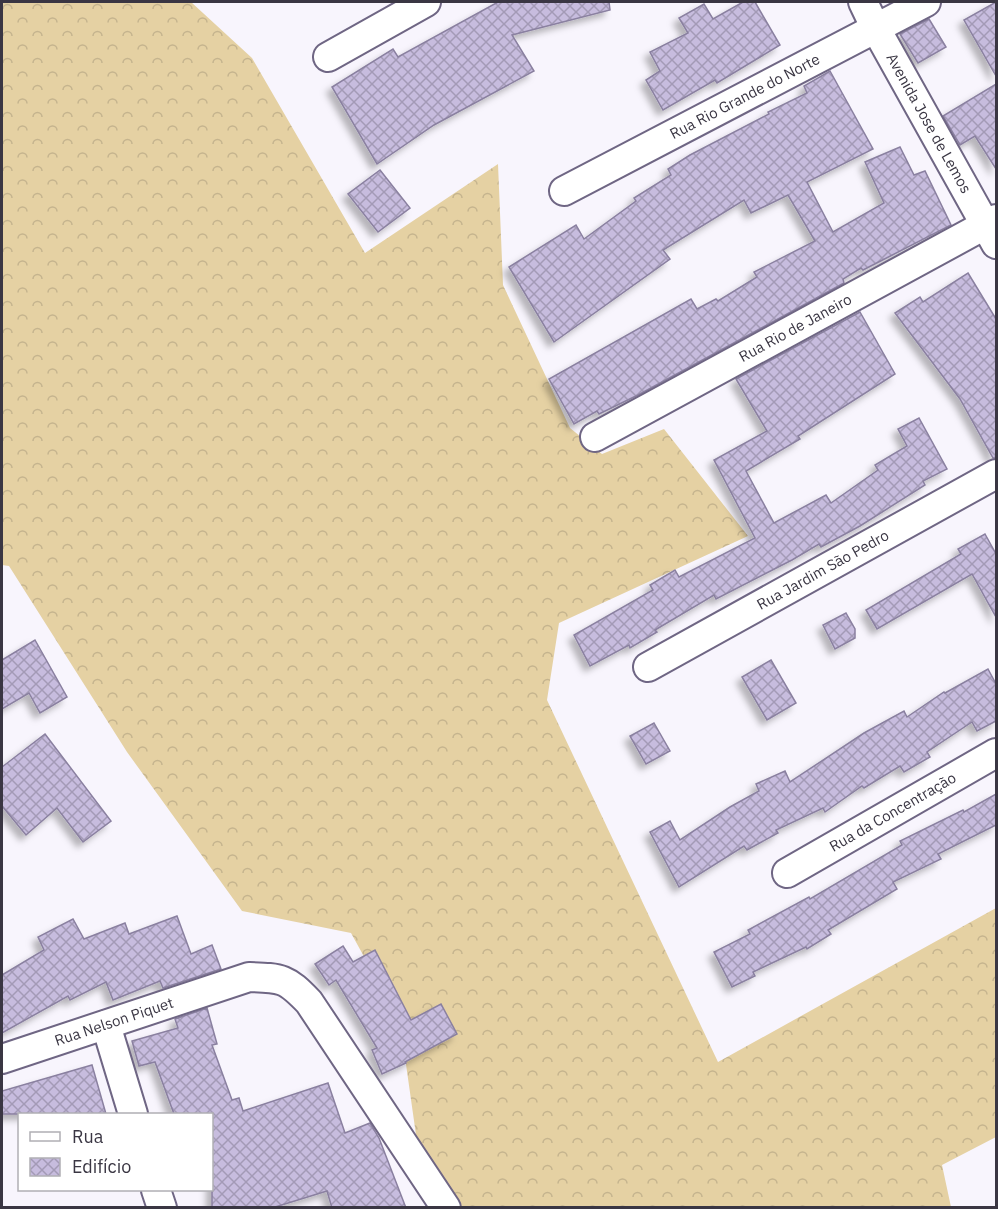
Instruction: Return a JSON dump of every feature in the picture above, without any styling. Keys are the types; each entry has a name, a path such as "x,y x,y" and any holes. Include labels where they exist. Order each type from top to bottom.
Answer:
{"street":[{"path":"328,57 426,2"},
{"name":"Avenida Jose de Lemos","path":"863,2 875,27 993,229"},
{"name":"Rua Rio Grande do Norte","path":"564,191 926,2"},
{"name":"Rua Rio de Janeiro","path":"595,437 993,229"},
{"name":"Rua Jardim São Pedro","path":"648,667 996,474"},
{"name":"Rua da Concentração","path":"787,873 996,753"},
{"name":"Rua Nelson Piquet","path":"2,1059 249,977 267,977 289,982 309,1002 446,1208"},
{"path":"106,1025 134,1113"},
{"path":"156,1191 162,1208"}],"green space":[{"path":"2,2 191,2 252,58 365,253 498,164 503,285 570,428 602,454 664,429 748,536 559,623 547,700 718,1062 996,908 996,1137 942,1165 951,1207 462,1207 418,1149 400,1022 351,933 242,911 127,752 9,566 2,565"}],"building":[{"path":"498,2 609,2 610,10 512,35 534,71 434,125 377,164 332,87 393,49 398,57"},
{"path":"743,2 755,2 780,45 717,83 715,80 663,110 646,80 660,71 650,52 688,33 679,18 704,4 713,19"},
{"path":"996,2 996,76 964,20"},
{"path":"929,19 946,47 918,63 900,34"},
{"path":"830,71 873,149 807,182 833,232 884,203 865,162 900,147 914,175 925,171 951,225 863,270 861,268 843,279 844,283 638,395 599,414 597,411 574,424 549,379 691,299 697,309 716,299 718,301 757,277 754,272 815,241 788,195 751,213 744,200 663,250 670,259 554,342 509,267 576,225 584,239 636,201 634,198 671,175 668,169 769,114 768,112 807,93 804,86"},
{"path":"996,84 996,169 975,136 960,145 943,116"},
{"path":"380,170 410,208 378,232 348,194"},
{"path":"968,273 996,319 996,458 993,458 960,399 895,313 920,297 923,302"},
{"path":"860,312 895,374 798,436 800,439 746,471 774,523 826,495 831,503 878,470 875,465 907,446 898,429 919,418 947,469 923,481 925,485 860,526 821,547 819,544 716,599 714,595 655,630 657,632 630,648 629,645 590,666 574,635 653,590 650,585 675,570 679,577 755,538 714,460 767,431 736,379"},
{"path":"985,534 996,554 996,617 972,574 877,629 866,610 961,554 958,549"},
{"path":"846,613 855,629 855,638 835,649 823,625"},
{"path":"35,640 67,697 40,713 29,693 2,709 2,660"},
{"path":"771,660 796,703 767,720 742,677"},
{"path":"988,669 996,684 996,721 977,731 972,722 927,752 930,757 904,772 900,766 864,788 862,786 825,812 823,808 776,830 778,833 747,850 744,846 679,887 650,832 670,821 680,840 759,791 756,784 785,771 790,782 864,733 904,711 907,717 944,692"},
{"path":"654,723 670,751 646,764 630,736"},
{"path":"45,734 111,821 83,842 57,808 26,835 2,806 2,767"},
{"path":"996,794 996,825 938,854 941,859 893,882 897,889 828,930 831,934 807,949 806,947 753,972 755,976 732,987 714,952 750,934 748,930 809,897 810,899 902,845 900,841 963,810 964,812"},
{"path":"177,916 191,954 212,945 221,969 163,988 160,981 113,1000 106,982 70,1000 68,996 2,1033 2,975 44,950 38,937 73,919 84,939 125,923 129,934"},
{"path":"343,946 353,962 375,950 411,1020 441,1004 457,1034 382,1074 372,1050 377,1048 336,980 329,985 315,964"},
{"path":"207,1008 217,1044 212,1045 232,1100 239,1098 243,1111 328,1083 345,1133 370,1123 379,1138 406,1208 332,1208 327,1191 272,1208 212,1208 213,1113 174,1113 155,1062 139,1066 132,1041 178,1028 175,1019"},
{"path":"92,1065 106,1113 2,1114 2,1091"}]}
